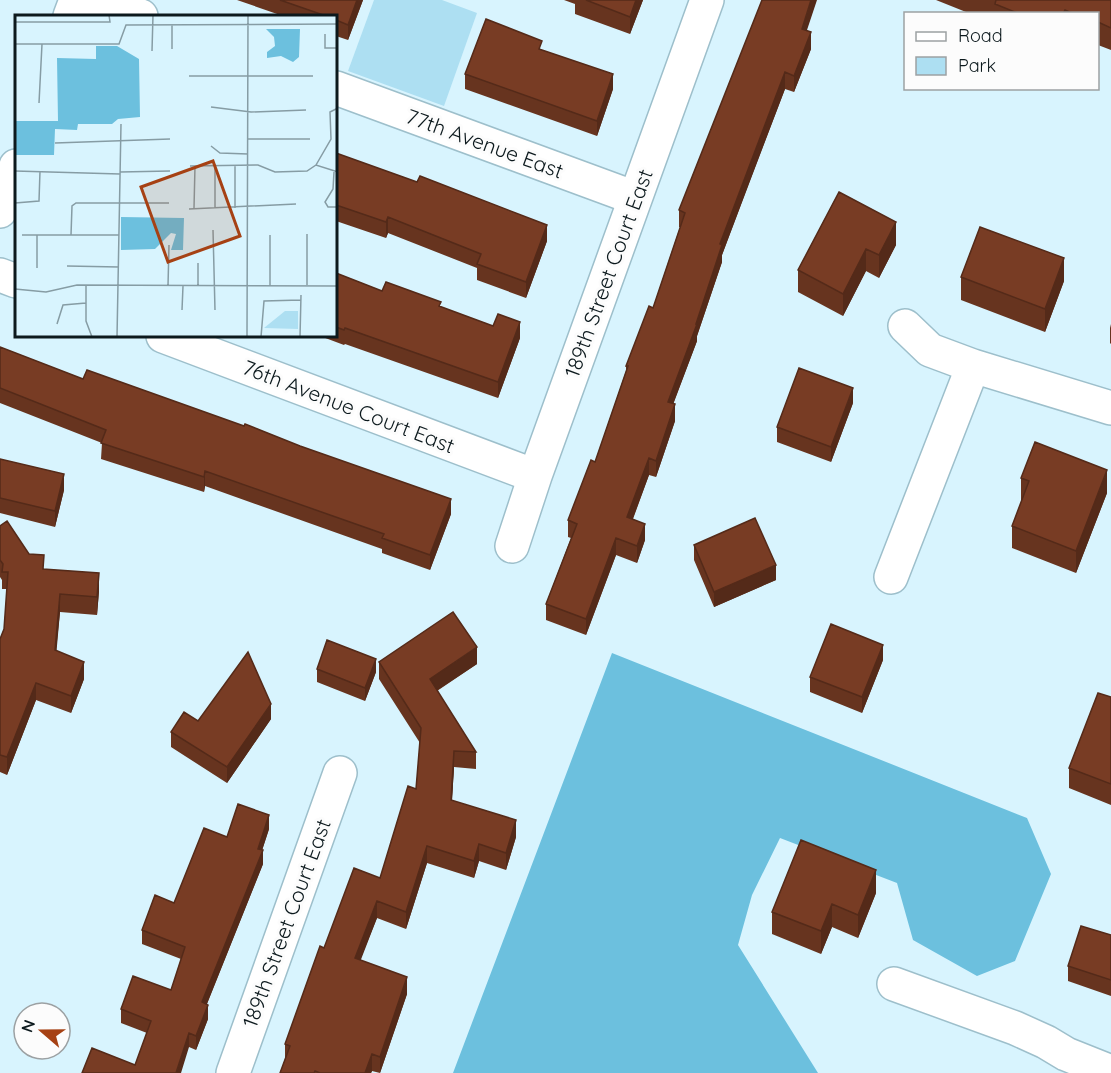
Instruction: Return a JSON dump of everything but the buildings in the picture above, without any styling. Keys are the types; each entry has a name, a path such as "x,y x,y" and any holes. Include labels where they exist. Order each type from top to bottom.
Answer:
{"street":[{"path":"70,15 76,0"},
{"path":"96,0 138,15"},
{"name":"189th Street Court East","path":"512,546 535,476 707,0"},
{"name":"77th Avenue East","path":"338,89 635,198"},
{"path":"0,211 15,169"},
{"path":"0,274 15,281"},
{"path":"905,326 930,350 973,366 1111,408"},
{"name":"76th Avenue Court East","path":"168,338 535,476"},
{"path":"891,577 973,366"},
{"name":"189th Street Court East","path":"233,1073 340,773"},
{"path":"894,984 1015,1028 1066,1054 1111,1072"}],"green space":[{"path":"374,0 442,0 477,13 444,106 348,71"}],"shaded area":[{"path":"612,653 1027,818 1051,874 1015,961 977,976 913,940 897,883 780,838 752,895 738,945 818,1073 453,1073"}]}
